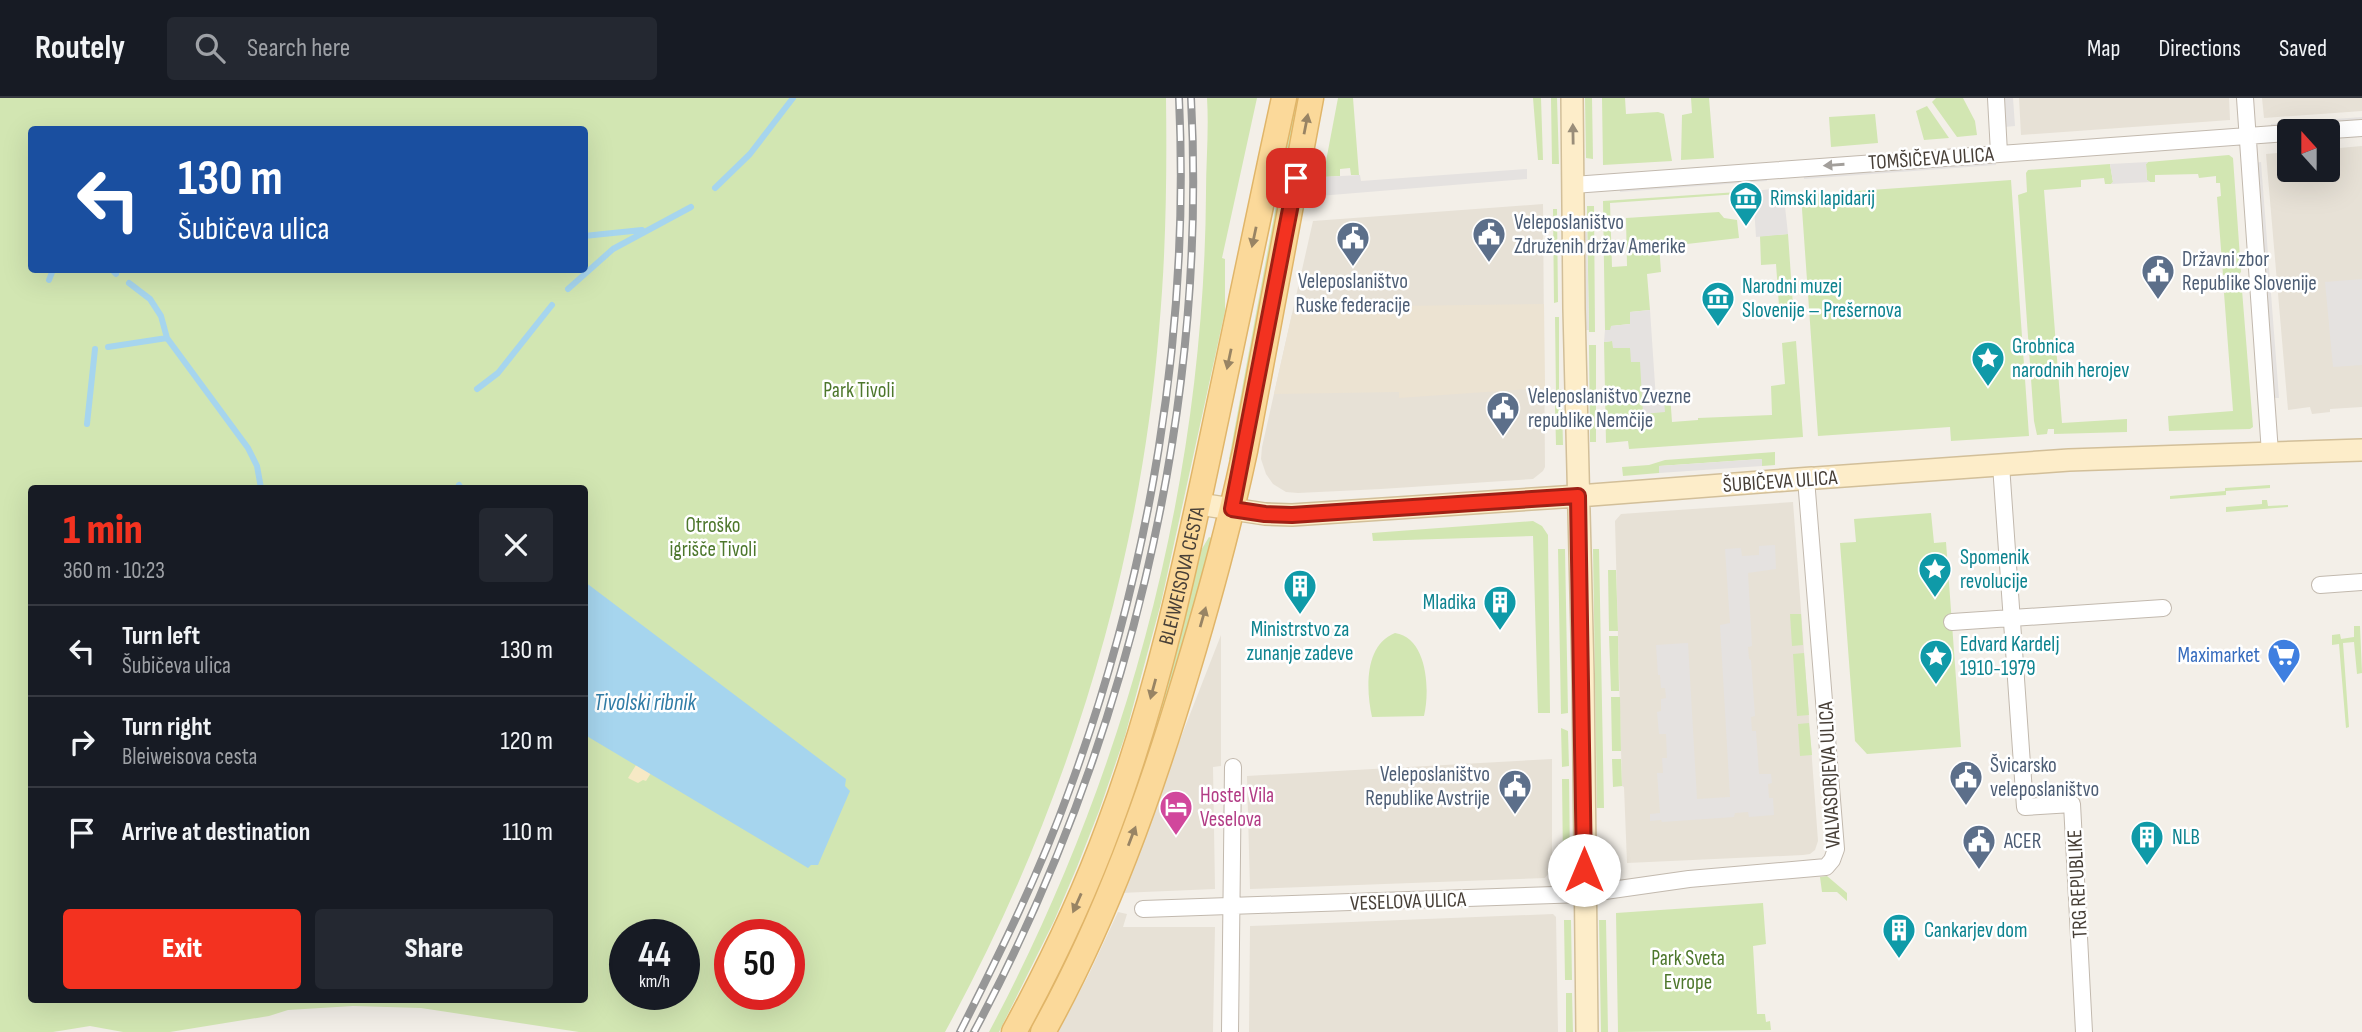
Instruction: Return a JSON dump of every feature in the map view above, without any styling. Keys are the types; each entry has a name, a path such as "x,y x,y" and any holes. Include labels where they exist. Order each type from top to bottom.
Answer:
{"main road":[{"name":"BLEIWEISOVA CESTA","path":"1014,1032 1076,908 1115,809 1152,692 1199,504 1284,98"},
{"name":"BLEIWEISOVA CESTA","path":"1043,1032 1089,939 1143,806 1195,647 1232,509 1311,98"}],"street":[{"path":"1572,98 1587,1032"},
{"path":"1996,98 1999,153"},
{"path":"2245,98 2270,453"},
{"path":"2340,130 2362,128"},
{"name":"TOMŠIČEVA ULICA","path":"1573,185 2277,135"},
{"name":"ŠUBIČEVA ULICA","path":"1199,504 1265,514 1292,515 2001,465 2362,450"},
{"name":"TRG REPUBLIKE","path":"2001,465 2025,807 2072,803 2084,1032"},
{"name":"VALVASORJEVA ULICA","path":"1584,894 1689,879 1818,869 1829,864 1836,854 1811,478"},
{"path":"2320,585 2362,582"},
{"path":"1952,622 2163,608"},
{"path":"1230,1032 1233,767"},
{"name":"VESELOVA ULICA","path":"1143,909 1584,894"}],"shaded area":[{"path":"2002,98 2013,98 2015,126 2004,127"},
{"path":"2019,98 2229,98 2230,120 2021,135"},
{"path":"2262,98 2362,98 2362,111 2264,118"},
{"path":"2362,117 2362,122 2340,124 2340,119 2336,119"},
{"path":"2362,146 2362,407 2330,409 2330,412 2312,414 2310,407 2288,410 2266,154 2277,153 2277,182 2340,182 2340,148"},
{"path":"1995,159 1996,165 1804,179 1803,173"},
{"path":"2148,162 2147,180 2150,182 2111,184 2110,164"},
{"path":"2261,162 2279,398 2273,398 2255,163"},
{"path":"1527,169 1527,179 1319,196 1323,177 1360,175 1361,181"},
{"path":"1766,175 1767,181 1620,192 1619,186"},
{"path":"1783,188 1788,234 1756,237 1753,191"},
{"path":"1543,204 1543,471 1533,479 1298,493 1286,492 1273,484 1261,459 1262,447 1313,221"},
{"path":"1581,232 1587,232 1589,330 1583,330"},
{"path":"2362,279 2362,365 2333,367 2325,282"},
{"path":"1544,304 1545,388 1399,398 1399,392 1274,394 1292,314 1397,306"},
{"path":"1650,310 1656,400 1664,400 1665,412 1643,414 1640,362 1631,362 1630,348 1613,348 1612,341 1604,342 1605,330 1610,330 1611,326 1630,324 1630,312"},
{"path":"1762,459 1762,466 1659,473 1659,466"},
{"path":"1793,502 1818,841 1815,850 1803,855 1627,863 1622,786 1615,521 1621,514"},
{"path":"1775,545 1776,569 1748,573 1752,646 1748,647 1755,716 1751,717 1752,731 1756,731 1759,774 1771,774 1772,783 1768,784 1769,798 1773,798 1774,815 1749,817 1748,812 1735,813 1734,817 1650,821 1650,814 1660,813 1657,773 1663,773 1662,758 1667,758 1666,734 1659,734 1657,712 1661,711 1661,699 1666,698 1665,688 1661,688 1658,675 1656,645 1688,643 1697,799 1730,797 1720,625 1730,623 1725,549 1741,548 1742,556 1759,555 1759,546"},
{"path":"1221,635 1221,766 1213,767 1215,889 1120,893"},
{"path":"1552,759 1552,869 1545,878 1250,889 1247,776"},
{"path":"1118,912 1127,914 1123,927 1215,927 1213,1032 1058,1032"},
{"path":"1553,914 1556,917 1558,1032 1249,1032 1250,926"}],"green space":[{"name":"Park Tivoli","path":"0,98 1166,98 1166,214 1159,330 1149,422 1134,513 1114,603 1089,692 1059,780 1025,866 987,950 945,1032 579,1032 421,1008 353,1006 288,1010 269,1016 170,1032 123,1032 90,1026 53,1032 0,1032"},
{"path":"1207,98 1257,98 1222,258 1225,259 1225,311 1161,603 1125,736 1077,867 1054,921 999,1032 989,1032 1038,934 1080,833 1117,730 1148,626 1173,519 1191,411 1202,303"},
{"path":"1296,98 1301,98 1233,460 1229,459"},
{"path":"1338,98 1353,98 1359,175 1351,175 1350,168 1340,169 1340,176 1323,177"},
{"path":"1533,98 1541,98 1543,160 1538,160"},
{"path":"1551,98 1557,98 1559,164 1552,164"},
{"path":"1585,98 1592,98 1593,159 1586,158"},
{"path":"1602,98 1625,98 1626,114 1664,114 1672,161 1603,165"},
{"path":"1691,98 1709,98 1714,158 1681,160 1682,115 1692,113"},
{"path":"1936,98 1963,98 1975,121 1977,135 1957,137 1932,102"},
{"path":"1927,106 1949,138 1924,140 1916,111"},
{"path":"1875,114 1878,143 1831,147 1829,117"},
{"path":"2229,155 2233,158 2241,272 2223,275 2217,197 2221,196 2220,183 2216,183 2216,176 2199,178 2198,174 2155,175 2155,182 2150,182 2147,180 2146,164"},
{"path":"2110,164 2111,184 2105,184 2104,178 2081,180 2081,187 2044,190 2062,423 2127,419 2127,432 2054,434 2054,429 2048,429 2047,434 2037,435 2018,195 2027,192 2028,170"},
{"path":"2011,180 2029,436 1951,441 1950,427 1818,436 1801,195"},
{"path":"1753,191 1610,203 1612,267 1627,266 1626,218 1719,212 1724,218 1737,220 1739,238 1659,244 1661,272 1647,274 1650,310 1630,312 1630,324 1611,326 1611,330 1605,330 1603,201"},
{"path":"1587,206 1594,206 1595,332 1589,332"},
{"path":"1553,209 1557,209 1558,302 1554,303"},
{"path":"1788,234 1793,306 1779,306 1776,264 1761,265 1760,236"},
{"path":"2241,288 2253,427 2169,431 2168,416 2233,411 2224,293 2226,290"},
{"path":"1555,317 1559,317 1559,389 1562,390 1562,395 1556,395"},
{"path":"1612,341 1630,348 1641,362 1656,401 1656,394 1670,394 1672,422 1698,418 1772,415 1771,386 1785,384 1782,343 1796,341 1803,437 1629,449 1628,441 1606,443 1604,342"},
{"path":"1589,345 1596,345 1596,442 1590,442"},
{"path":"1555,405 1562,405 1563,445 1556,445"},
{"path":"1775,452 1775,465 1762,466 1761,459 1659,466 1659,473 1623,476 1622,467 1649,465 1665,460"},
{"path":"2270,485 2270,488 2226,491 2226,495 2170,499 2170,496 2225,491 2225,488"},
{"path":"2262,500 2267,500 2268,506 2288,507 2226,512 2226,507 2262,504"},
{"path":"1931,513 1934,543 1946,542 1961,747 1867,754 1855,741 1840,543 1856,542 1854,519"},
{"path":"1533,521 1542,526 1548,535 1550,713 1538,713 1533,536 1373,541 1372,533"},
{"path":"1209,537 1214,539 1144,775 1083,928 1031,1032 1025,1032 1197,557"},
{"path":"1558,549 1565,549 1568,713 1561,714"},
{"path":"1593,549 1599,549 1604,808 1597,808"},
{"path":"1608,570 1616,570 1618,631 1609,631"},
{"path":"1790,614 1801,614 1803,645 1792,646"},
{"path":"2354,626 2360,626 2362,673 2357,674 2354,642 2343,643 2349,727 2346,728 2339,644 2332,645 2332,635 2340,634 2341,639 2354,637"},
{"path":"1395,633 1406,637 1420,655 1427,693 1424,716 1372,717 1368,682 1373,658 1377,647"},
{"path":"1609,636 1618,636 1619,691 1611,691"},
{"path":"1804,653 1809,715 1797,716 1793,654"},
{"path":"1611,697 1620,697 1621,751 1612,751"},
{"path":"1809,723 1812,755 1800,756 1798,724"},
{"path":"1561,728 1568,731 1569,766 1562,767"},
{"path":"1612,759 1621,759 1622,786 1613,787"},
{"path":"1562,779 1569,779 1570,862 1563,863"},
{"path":"1827,876 1847,893 1847,901 1837,892 1822,892 1820,877"},
{"name":"Park Sveta Evrope","path":"1763,903 1766,944 1753,946 1757,1014 1765,1014 1766,1022 1770,1021 1771,1030 1618,1032 1616,913"},
{"path":"1564,920 1571,920 1572,980 1565,980"},
{"path":"1599,920 1606,920 1608,1032 1601,1032"},
{"path":"1566,993 1572,993 1573,1032 1566,1032"}],"sand":[{"path":"636,765 651,773 646,781 638,783 628,778"}],"water":[{"name":"Tivolski ribnik","path":"588,584 846,779 845,786 850,791 818,865 808,868 588,737"}],"waterway":[{"path":"715,188 750,154 793,98"},
{"path":"588,271 613,249 691,207"},
{"path":"588,236 642,230"},
{"path":"49,280 52,273"},
{"path":"568,289 586,273"},
{"path":"129,283 150,299 161,316 167,338 248,448 257,466 260,485"},
{"path":"477,389 498,373 552,305"},
{"path":"108,347 167,338"},
{"path":"87,424 95,349"}],"railway":[{"path":"960,1032 1032,883 1057,822 1097,708 1122,623 1142,537 1170,362 1178,274 1181,186 1179,98"},
{"path":"974,1032 1027,925 1074,813 1113,698 1145,580 1169,460 1185,339 1193,218 1191,98"}],"place":[{"name":"Rimski lapidarij","path":"1746,228"},
{"name":"Veleposlaništvo Združenih držav Amerike","path":"1489,264"},
{"name":"Veleposlaništvo Ruske federacije","path":"1353,268"},
{"name":"Državni zbor Republike Slovenije","path":"2158,301"},
{"name":"Narodni muzej Slovenije – Prešernova","path":"1718,328"},
{"name":"Grobnica narodnih herojev","path":"1988,388"},
{"name":"Veleposlaništvo Zvezne republike Nemčije","path":"1503,438"},
{"name":"Spomenik revolucije","path":"1935,599"},
{"name":"Ministrstvo za zunanje zadeve","path":"1300,616"},
{"name":"Mladika","path":"1500,632"},
{"name":"Maximarket","path":"2284,685"},
{"name":"Edvard Kardelj 1910-1979","path":"1936,686"},
{"name":"Švicarsko veleposlaništvo","path":"1966,807"},
{"name":"Veleposlaništvo Republike Avstrije","path":"1515,816"},
{"name":"Hostel Vila Veselova","path":"1176,837"},
{"name":"NLB","path":"2147,867"},
{"name":"ACER","path":"1979,871"},
{"name":"Cankarjev dom","path":"1899,960"}],"route":[{"path":"1296,178 1232,509 1292,515 1578,496 1584,870"}],"park label":[{"name":"Otroško igrišče Tivoli","path":"713,537"}]}
